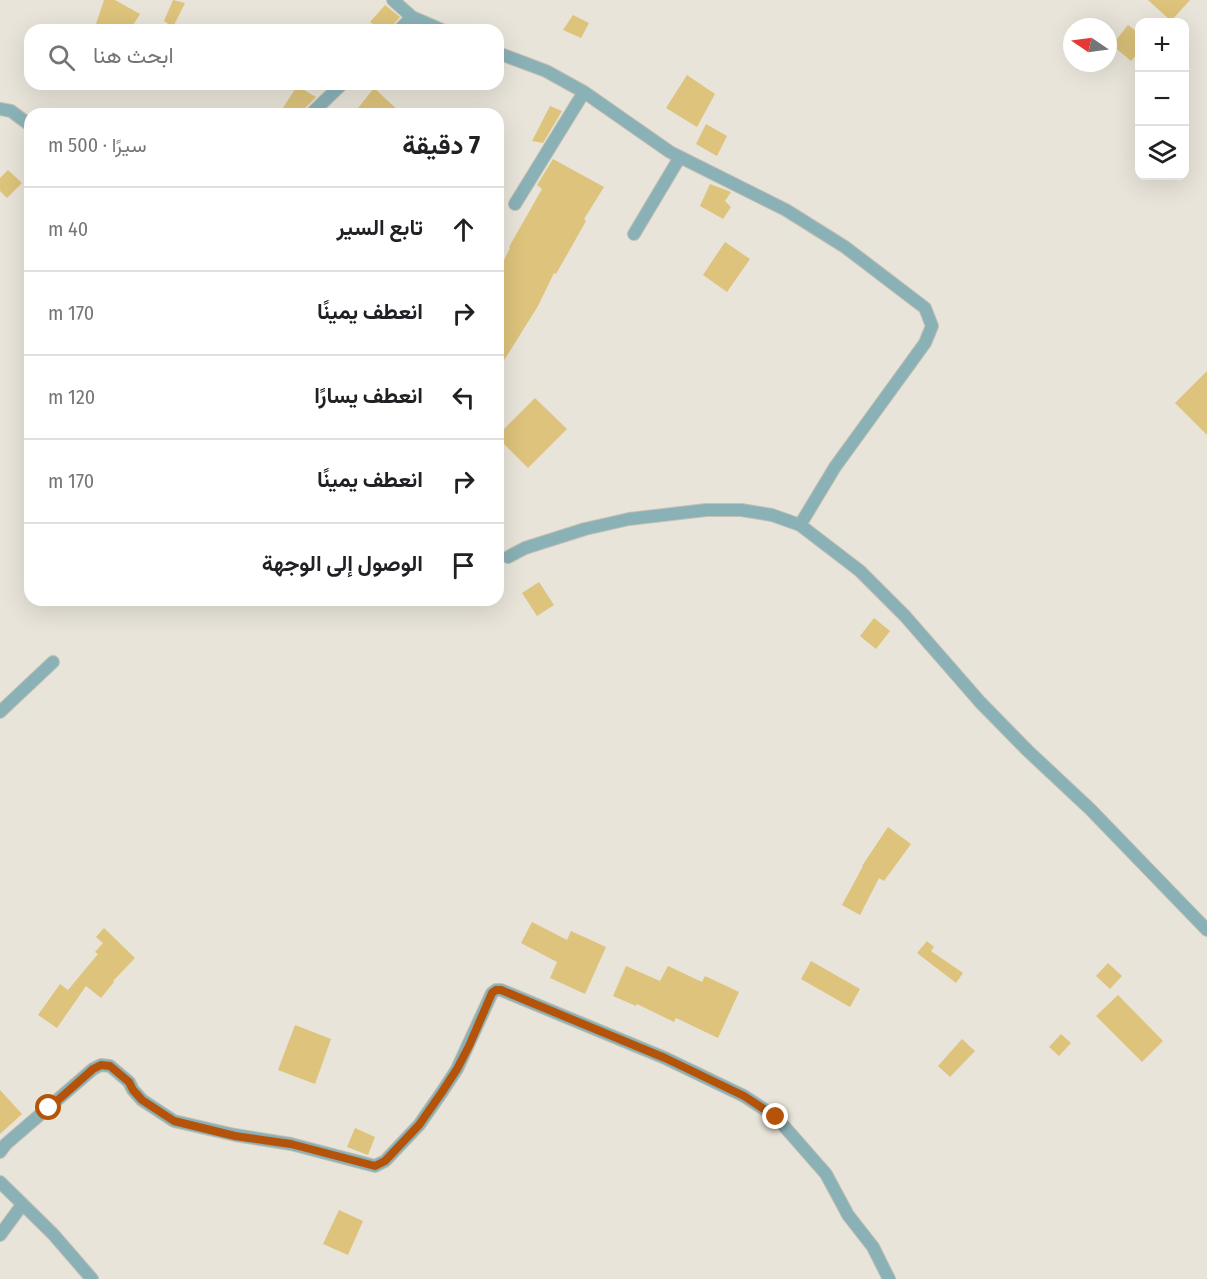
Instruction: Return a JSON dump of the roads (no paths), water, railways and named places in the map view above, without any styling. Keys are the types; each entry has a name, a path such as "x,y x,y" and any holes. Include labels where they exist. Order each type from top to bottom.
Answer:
{"street":[{"path":"393,0 412,17 428,24"},
{"path":"405,24 412,17"},
{"path":"504,55 546,71 584,92 670,152 786,210 845,247 925,308 932,326 926,343 835,467 800,525"},
{"path":"316,108 336,90"},
{"path":"515,204 584,92"},
{"path":"0,109 11,111 24,121"},
{"path":"634,234 680,156"},
{"path":"508,557 525,548 585,529 629,519 706,510 741,510 772,515 800,525 860,571 905,616 996,718 1090,808 1207,930"},
{"path":"0,712 53,662"},
{"path":"0,1152 6,1144 88,1072 101,1065 110,1066 129,1082 142,1100 174,1121 235,1136 291,1144 375,1166 385,1161 419,1125 457,1069 492,993 501,990 665,1058 744,1096 776,1117 826,1174 848,1215 873,1248 889,1279"},
{"path":"0,1182 53,1234 92,1279"},
{"path":"0,1235 22,1205"}]}
